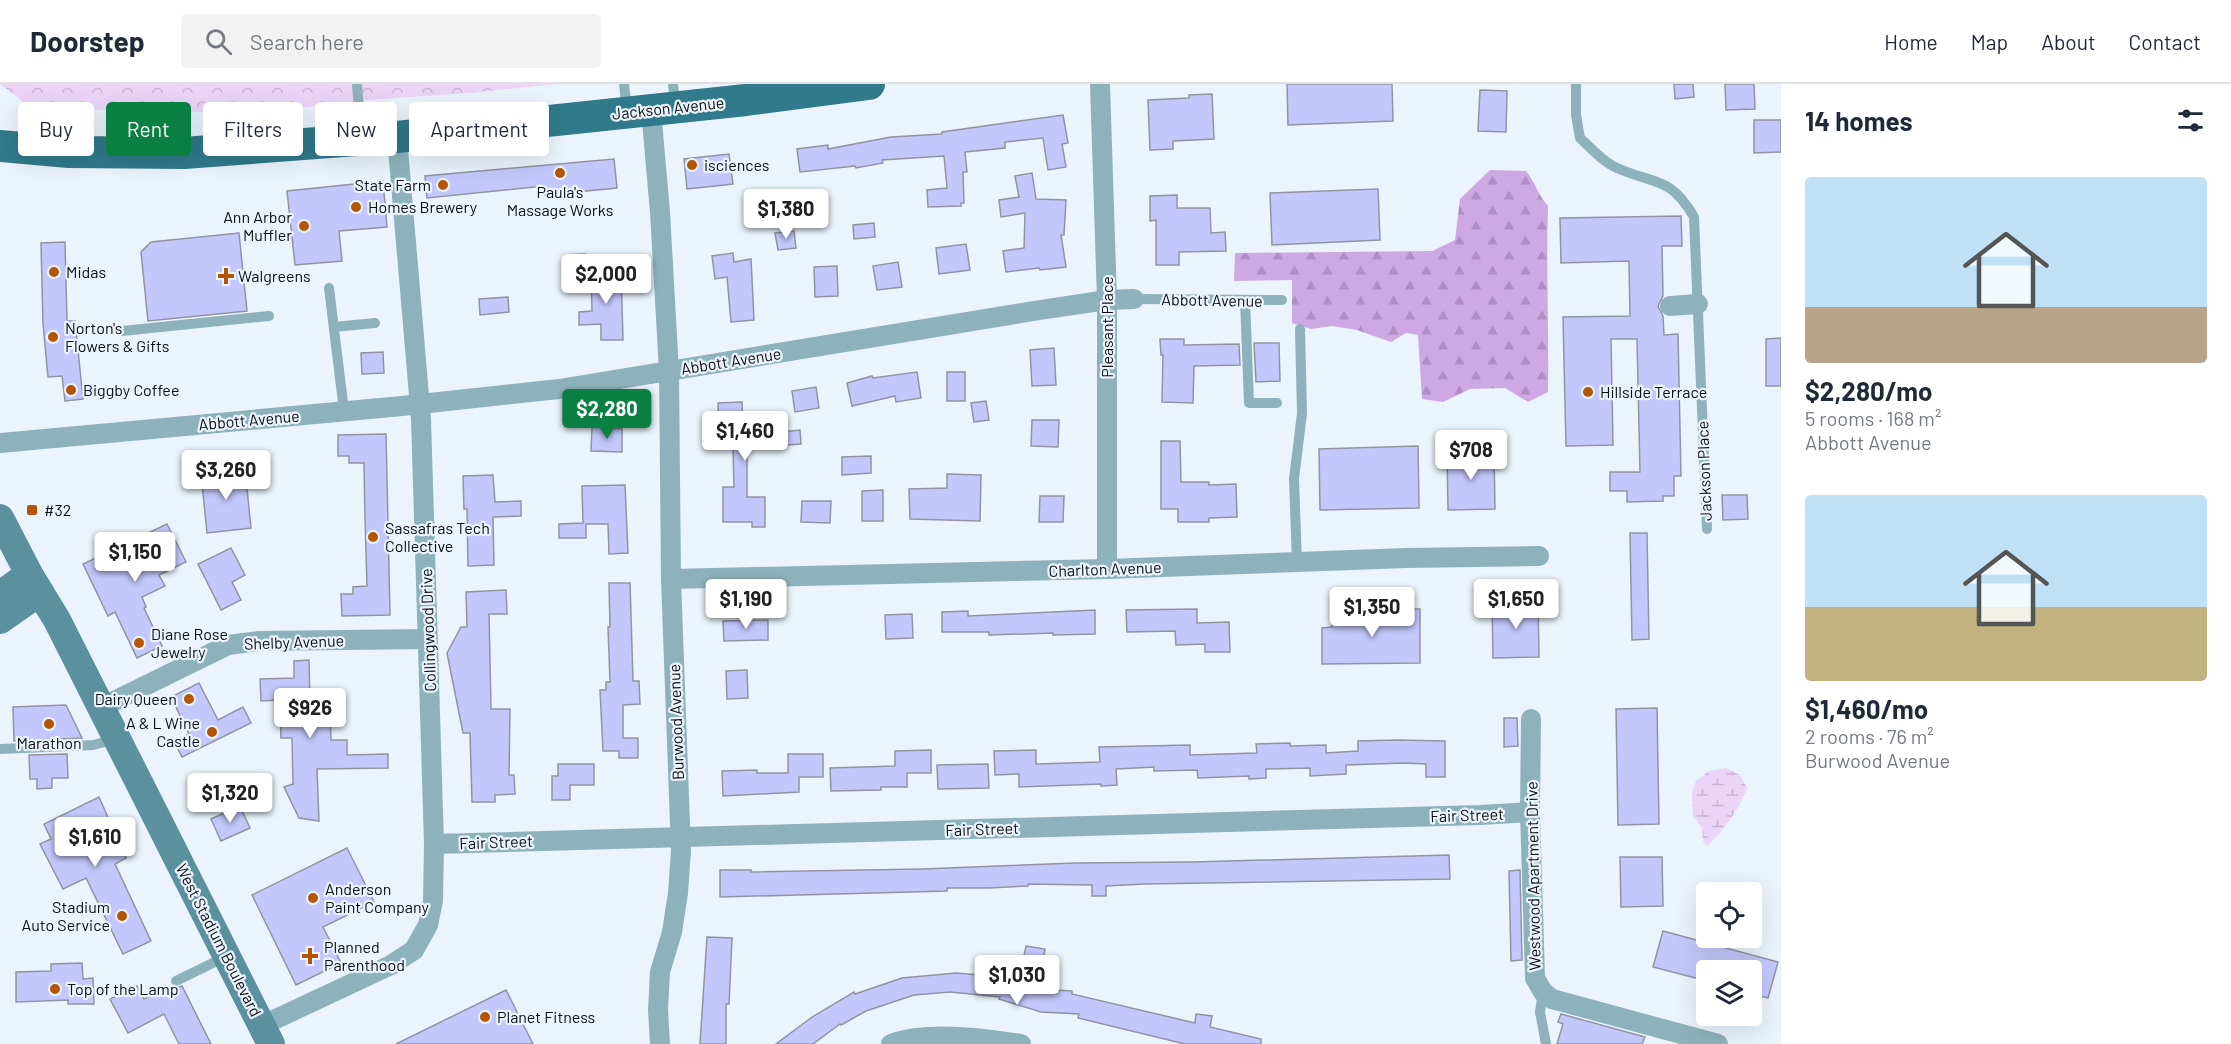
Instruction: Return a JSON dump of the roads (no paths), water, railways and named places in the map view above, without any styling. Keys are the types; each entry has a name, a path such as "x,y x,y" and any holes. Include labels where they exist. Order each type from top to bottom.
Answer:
{"main road":[{"name":"Jackson Avenue","path":"397,137 650,100 869,84"},
{"name":"Jackson Avenue","path":"0,146 69,152 184,153 315,143"},
{"name":"West Stadium Boulevard","path":"0,518 102,707 267,1035"},
{"path":"0,595 34,583"},
{"path":"0,620 34,583"}],"street":[{"name":"Pleasant Place","path":"1100,84 1107,300 1107,569"},
{"name":"Burwood Avenue","path":"650,100 660,212 669,371 671,579 680,836 678,893 672,932 660,972 658,1010 660,1044"},
{"name":"Collingwood Drive","path":"267,1035 414,950 428,925 433,901 434,844 420,404 397,137"},
{"name":"Abbott Avenue","path":"0,443 559,389 1107,300 1134,299"},
{"path":"1670,306 1698,304"},
{"name":"Charlton Avenue","path":"671,579 1539,556"},
{"name":"Shelby Avenue","path":"102,707 228,645 259,641 428,639"},
{"name":"Westwood Apartment Drive","path":"1531,719 1530,812 1535,978 1543,992 1552,999 1684,1040 1718,1044"},
{"name":"Fair Street","path":"434,844 1530,812"},
{"path":"891,1044 936,1036 982,1038 1021,1044"}],"lane":[{"path":"357,84 359,102"},
{"name":"Jackson Place","path":"1576,84 1576,116 1580,138 1614,168 1666,184 1684,200 1694,217 1707,529"},
{"path":"329,288 344,411"},
{"name":"Abbott Avenue","path":"1134,299 1282,300"},
{"path":"1245,300 1249,403 1277,403"},
{"path":"122,331 269,316"},
{"path":"334,327 375,323"},
{"path":"1297,563 1294,479 1302,413 1300,329"},
{"path":"0,748 93,745 118,739"},
{"path":"176,981 228,956"},
{"path":"1543,992 1540,1012 1546,1044"}],"place":[{"name":"isciences","path":"692,165"},
{"name":"Paula's Massage Works","path":"560,173"},
{"name":"State Farm","path":"443,185"},
{"name":"Homes Brewery","path":"356,207"},
{"name":"Ann Arbor Muffler","path":"304,226"},
{"name":"Midas","path":"54,272"},
{"name":"Walgreens","path":"226,276"},
{"name":"Norton's Flowers & Gifts","path":"53,337"},
{"name":"Biggby Coffee","path":"71,390"},
{"name":"Hillside Terrace","path":"1588,392"},
{"name":"#32","path":"32,510"},
{"name":"Sassafras Tech Collective","path":"373,537"},
{"name":"Diane Rose Jewelry","path":"139,643"},
{"name":"Dairy Queen","path":"189,699"},
{"name":"Marathon","path":"49,724"},
{"name":"A & L Wine Castle","path":"212,732"},
{"name":"Anderson Paint Company","path":"313,898"},
{"name":"Stadium Auto Service","path":"122,916"},
{"name":"Planned Parenthood","path":"310,956"},
{"name":"Top of the Lamp","path":"55,989"},
{"name":"Planet Fitness","path":"485,1017"}]}
